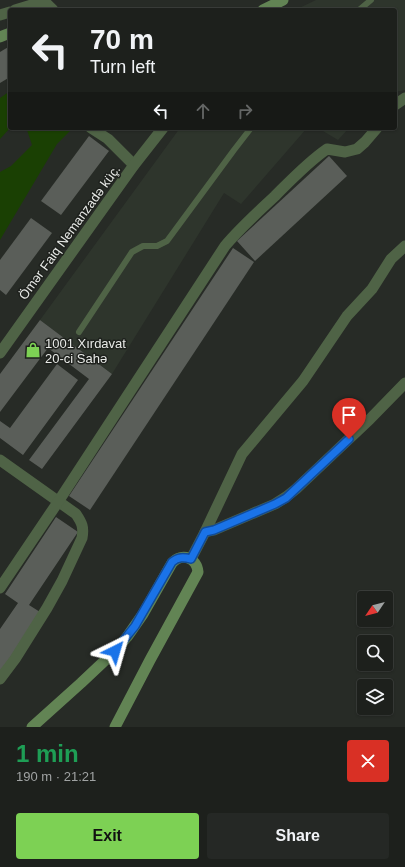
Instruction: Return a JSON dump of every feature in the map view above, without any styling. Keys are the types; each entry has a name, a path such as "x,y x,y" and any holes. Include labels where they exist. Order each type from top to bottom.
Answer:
{"main road":[{"path":"267,8 283,0"},
{"path":"32,727 82,683 123,642 143,614 172,562 181,557 191,559 198,567 198,572 115,727"}],"street":[{"path":"22,8 38,3 46,3 51,8"},
{"path":"94,130 108,139 134,165"},
{"name":"Ömər Faiq Nemanzadə küç.","path":"0,353 134,165 161,130"},
{"path":"0,588 221,252 235,234 290,180 320,154 328,149 345,152 357,149 374,130"},
{"path":"191,559 242,454 303,381 347,316 372,288 391,259 405,246"},
{"path":"205,532 214,530 286,498 370,420 405,383"},
{"path":"0,460 76,514 84,530 82,538 48,608 15,659 0,679"}],"lane":[{"path":"361,8 371,0"},
{"path":"79,332 132,252 143,246 157,246 167,241 250,130"}],"shaded area":[{"path":"316,0 405,0 405,90 397,92 397,8 299,8"},
{"path":"179,130 305,130 241,204 224,193 112,374 40,320"},
{"path":"321,130 347,130 338,140"}],"green space":[{"path":"8,92 8,130 0,139 0,98"},
{"path":"27,130 71,130 57,144 0,240 0,172 11,166 32,145"}],"building":[{"path":"8,47 8,78 0,83 0,52"},
{"path":"89,136 109,151 61,215 41,201"},
{"path":"329,156 347,176 255,261 237,241"},
{"path":"31,218 52,233 6,295 0,290 0,260"},
{"path":"233,248 254,262 90,510 69,496"},
{"path":"40,320 112,374 42,469 29,460 89,379 48,348 0,412 0,374"},
{"path":"57,364 78,380 23,455 0,438 0,421 10,428"},
{"path":"56,517 78,532 29,605 40,612 0,673 0,629 18,603 5,594"}],"place":[{"name":"1001 Xırdavat 20-ci Sahə","path":"33,350"}],"route":[{"path":"115,651 143,614 172,562 181,557 191,559 205,532 214,530 286,498 349,439"}]}
